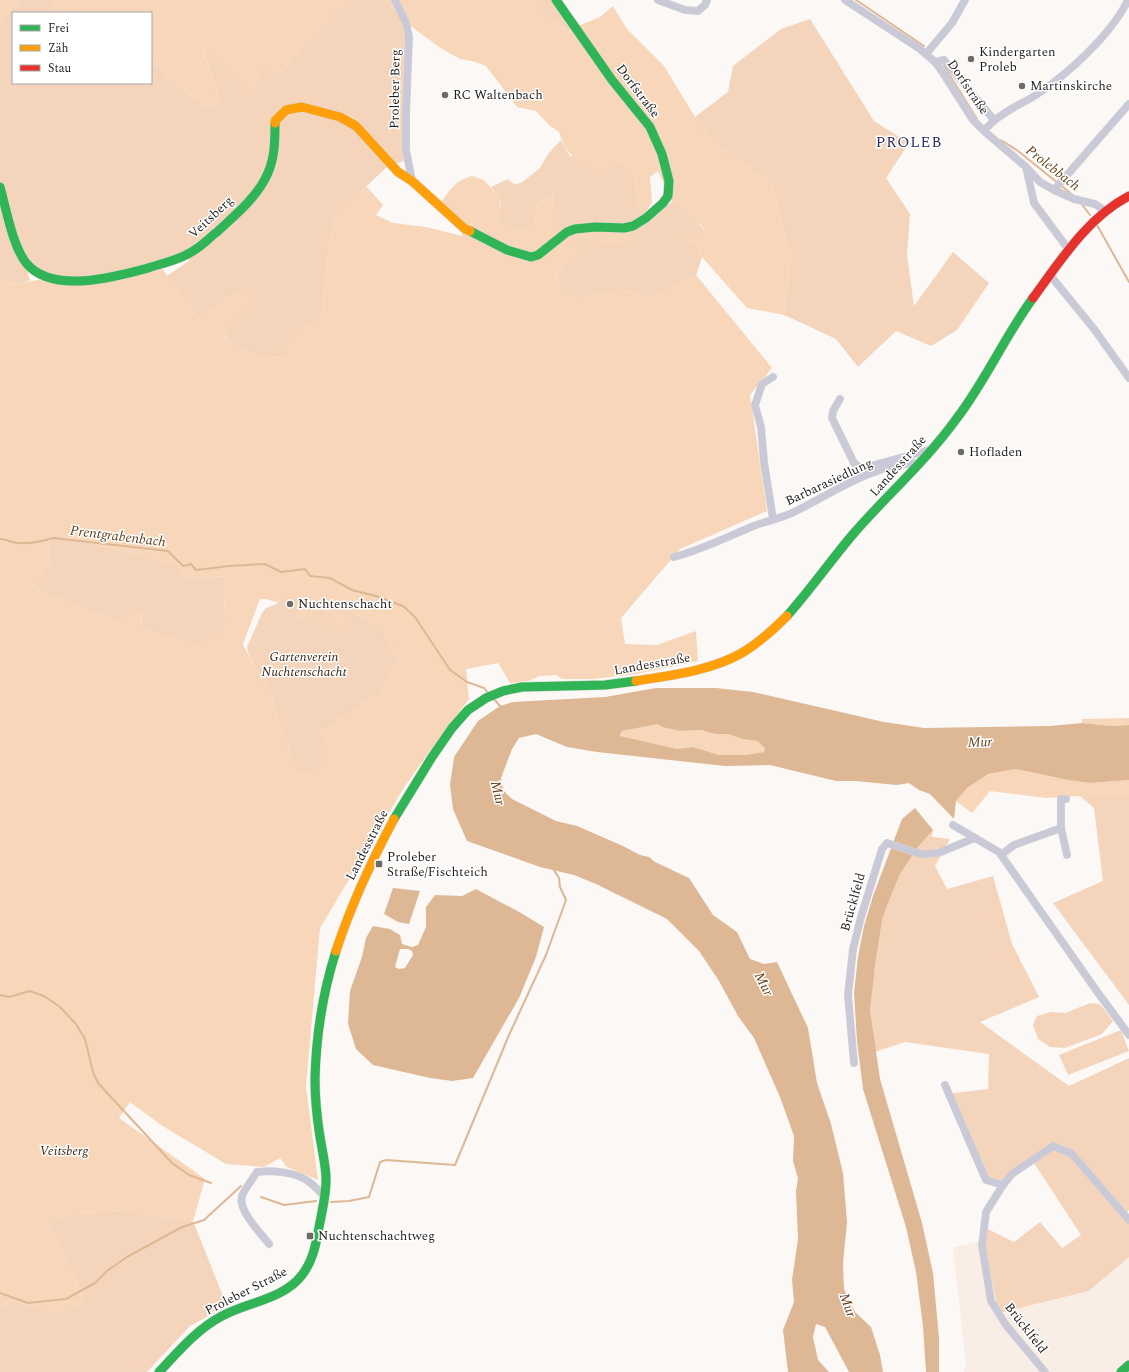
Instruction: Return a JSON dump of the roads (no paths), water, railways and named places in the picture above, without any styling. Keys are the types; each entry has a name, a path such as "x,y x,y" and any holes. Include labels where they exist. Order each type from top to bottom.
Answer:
{"main road":[{"name":"Dorfstraße","path":"412,180 465,229 507,250 530,256 538,255 566,232 574,229 595,227 624,228 633,226 646,218 664,203 668,196 670,181 662,154 650,126 612,80 556,0"},
{"name":"Veitsberg","path":"0,187 16,242 27,263 40,275 63,279 87,280 119,275 158,265 186,255 201,245 241,208 264,181 271,168 274,148 275,121 286,110 302,107 340,117 356,126 398,172 412,180"},
{"name":"Landesstraße","path":"326,1174 315,1098 316,1056 326,984 343,929 372,862 408,796 452,728 462,716 485,697 502,691 527,686 604,686 629,682 718,663 737,656 761,640 787,615 835,556 949,429 968,404 1016,322 1086,228 1104,210 1117,201 1129,196"},
{"name":"Proleber Straße","path":"159,1372 179,1351 209,1324 222,1315 288,1288 301,1277 311,1262 324,1196 326,1174"},
{"path":"1121,1372 1129,1365"}],"street":[{"name":"Proleber Berg","path":"395,0 406,23 408,37 406,150 412,180"},
{"path":"658,0 685,10 698,11 705,5 707,0"},
{"name":"Dorfstraße","path":"845,0 920,49 935,62 973,120 1026,167 1040,182 1058,185 1078,200 1095,204 1104,210"},
{"path":"926,54 952,23 965,0"},
{"path":"985,130 1002,114 1023,104 1063,76 1109,29 1128,0"},
{"path":"935,62 944,60 994,120"},
{"path":"1058,185 1129,104"},
{"path":"1026,167 1034,203 1070,250"},
{"path":"1050,275 1094,329 1129,378"},
{"name":"Barbarasiedlung","path":"773,377 762,384 755,404 761,427 764,462 773,519"},
{"name":"Barbarasiedlung","path":"840,399 833,411 832,418 854,463 860,467 867,467 929,450"},
{"name":"Barbarasiedlung","path":"674,557 792,513 861,478 903,464 918,463"},
{"path":"1066,799 1061,800 1061,828 1067,855"},
{"path":"953,825 999,852 1129,1035"},
{"path":"1001,855 1014,845 1061,828"},
{"name":"Brücklfeld","path":"854,1063 848,995 853,949 860,917 882,849 887,843 921,854 938,853 975,838"},
{"path":"945,1085 986,1180 1003,1184"},
{"name":"Brücklfeld","path":"1045,1372 1006,1325 991,1301 982,1246 986,1212 1003,1184 1012,1174 1053,1146 1072,1154 1129,1220"},
{"path":"269,1244 245,1214 242,1205 242,1198 245,1190 257,1172 282,1172 302,1178 309,1181 324,1196"}],"water":[{"name":"Mur","path":"656,688 716,688 753,692 884,722 924,728 1050,726 1082,723 1111,726 1129,725 1129,780 1090,783 1016,769 988,774 967,788 956,801 954,819 930,794 919,790 909,783 897,785 855,781 836,781 770,765 725,766 597,752 567,747 536,734 519,738 512,749 501,778 503,790 512,799 556,821 577,826 640,855 649,857 655,862 689,878 713,915 737,932 750,959 764,964 777,962 808,1028 817,1083 831,1124 843,1173 847,1222 843,1263 844,1289 855,1312 871,1327 880,1355 883,1372 849,1372 825,1327 816,1324 813,1337 818,1360 829,1372 788,1372 783,1330 794,1302 792,1280 798,1239 796,1191 798,1178 793,1161 794,1136 780,1097 754,1038 738,1016 719,981 699,951 667,919 596,884 574,875 540,867 467,841 453,809 450,785 454,757 478,721 500,706 513,702 605,697","holes":["658,724 662,727 680,731 701,730 715,734 729,734 742,739 757,741 765,748 764,752 746,755 719,755 693,747 677,749 620,736 622,731"]},
{"path":"915,808 933,830 918,847 900,874 886,908 882,921 870,1010 880,1079 922,1223 933,1273 939,1338 939,1372 926,1372 923,1326 916,1272 906,1227 863,1089 857,1041 854,993 858,957 864,926 873,896 902,819"},
{"path":"393,888 420,891 409,924 398,922 384,914"},
{"path":"476,889 544,927 536,957 519,998 473,1078 452,1081 430,1078 373,1065 356,1049 348,1024 350,991 362,957 366,938 373,926 390,929 400,935 402,944 412,947 418,945 426,927 426,907 435,895 462,896","holes":["400,949 408,949 412,951 413,955 405,968 399,969 395,967"]}],"waterway":[{"name":"Prolebbach","path":"856,0 924,46"},
{"name":"Prolebbach","path":"944,66 977,119"},
{"name":"Prolebbach","path":"1001,140 1018,151 1074,196"},
{"name":"Prolebbach","path":"1080,202 1090,215"},
{"name":"Prolebbach","path":"1097,225 1129,282"},
{"name":"Prentgrabenbach","path":"0,539 10,542 27,543 53,538 168,551 183,566 191,564 196,570 265,564 281,572 305,569 310,576 330,578 352,590 376,596 403,606 415,617 450,670 467,682 484,688 488,693"},
{"name":"Prentgrabenbach","path":"494,699 500,706"},
{"path":"331,1202 349,1201 369,1197 380,1162 386,1160 455,1165 509,1035 546,955 566,900 560,887 559,878 554,870"},
{"path":"0,995 9,997 30,991 44,996 60,1007 76,1024 85,1039 93,1072 98,1083 172,1163 189,1175 211,1183"},
{"path":"0,1293 28,1303 66,1299 95,1283 107,1271 127,1257 182,1227 204,1220 241,1186"},
{"path":"261,1197 284,1205 316,1201"}],"place":[{"name":"Kindergarten Proleb","path":"971,59"},
{"name":"Martinskirche","path":"1022,86"},
{"name":"RC Waltenbach","path":"445,95"},
{"name":"Hofladen","path":"961,452"},
{"name":"Nuchtenschacht","path":"290,604"},
{"name":"Proleber Straße/Fischteich","path":"379,864"},
{"name":"Nuchtenschachtweg","path":"310,1236"}],"district":[{"name":"PROLEB","path":"909,142"}],"park label":[{"name":"Gartenverein Nuchtenschacht","path":"304,664"}]}
